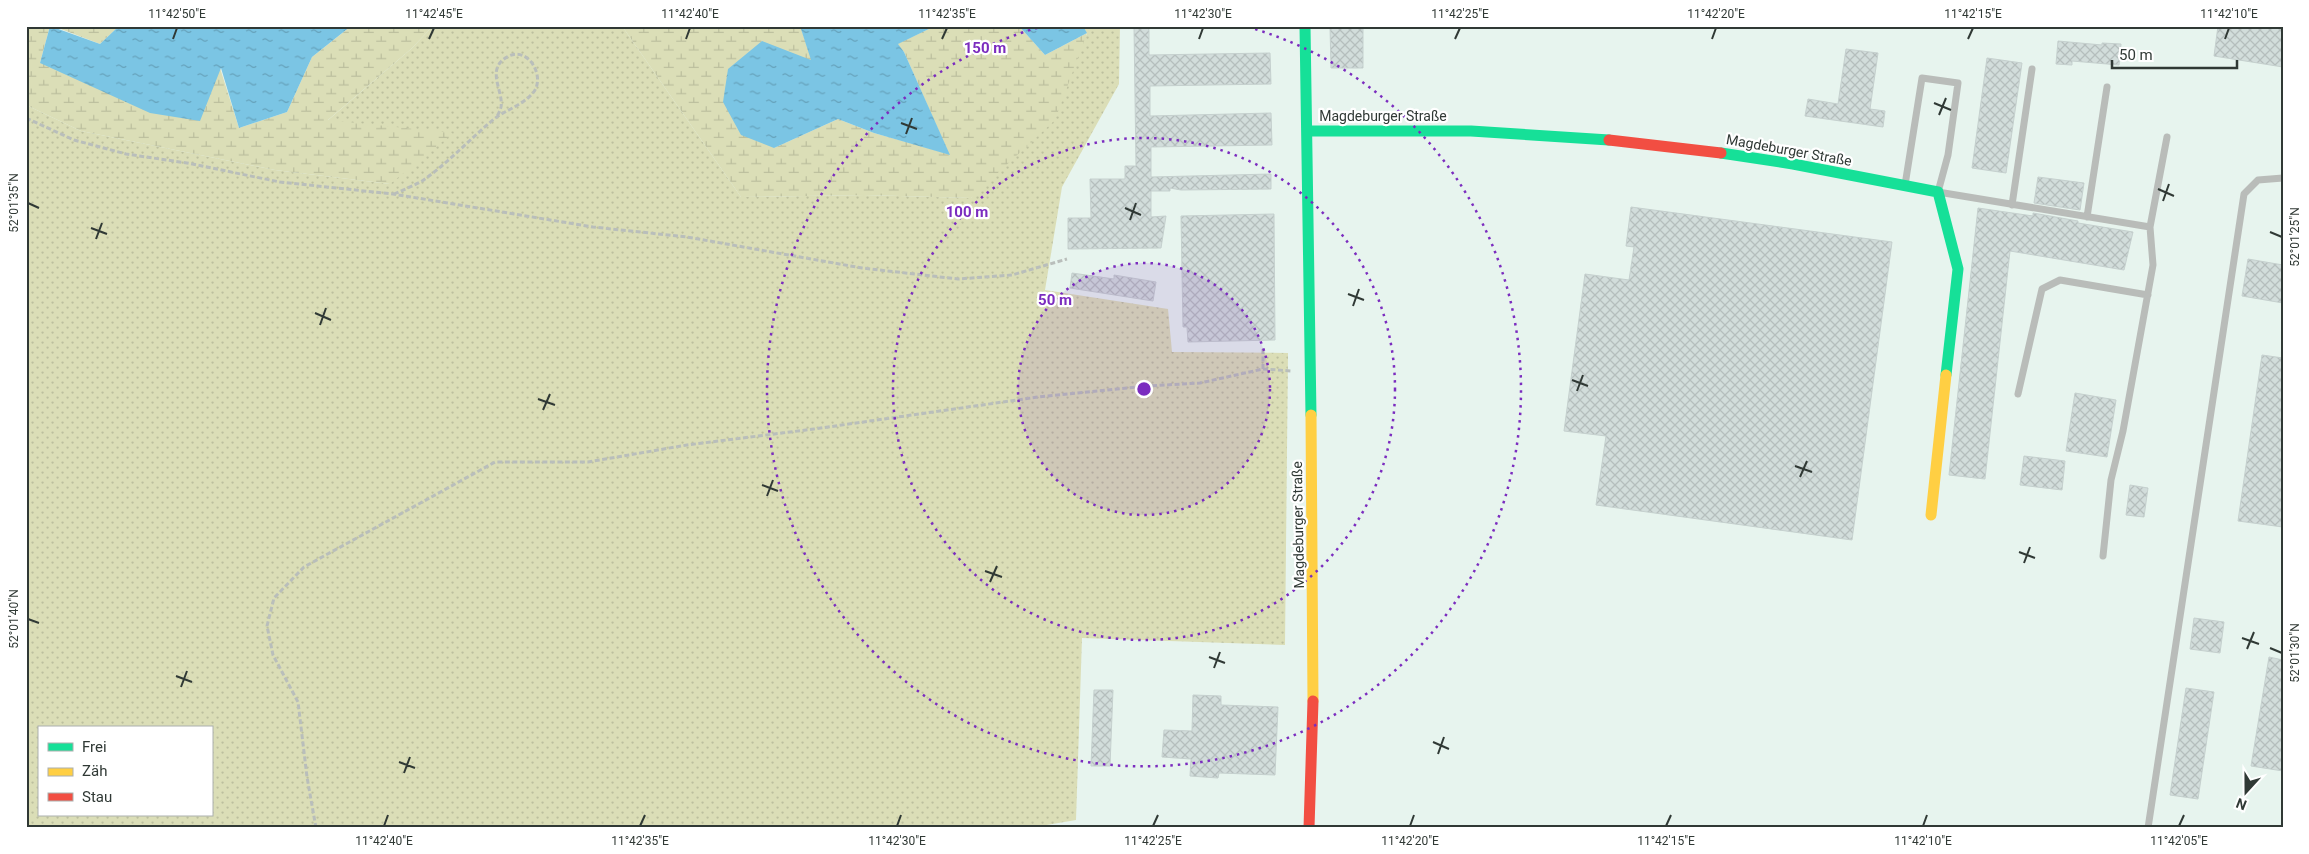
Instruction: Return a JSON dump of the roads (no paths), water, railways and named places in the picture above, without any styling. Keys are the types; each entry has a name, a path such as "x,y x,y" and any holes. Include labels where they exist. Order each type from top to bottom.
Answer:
{"street":[{"name":"Magdeburger Straße","path":"1305,26 1311,371 1314,732 1309,828"},
{"name":"Magdeburger Straße","path":"1307,131 1421,128 1617,140 1746,157 1938,192"},
{"path":"1931,515 1958,269 1938,192"}],"lane":[{"path":"2012,205 2032,69"},
{"path":"1905,186 1922,78 1958,83 1948,155 1938,192 2150,227"},
{"path":"2087,217 2107,88"},
{"path":"2103,556 2111,480 2123,431 2154,265 2150,227 2167,138"},
{"path":"2148,828 2244,194 2258,180 2283,178"},
{"path":"2018,394 2042,289 2060,280 2148,296"}],"water":[{"path":"50,26 100,44 119,26 351,26 312,57 287,112 239,128 221,68 200,121 150,113 40,63"},
{"path":"800,26 935,26 898,44 904,52 950,155 874,133 838,119 774,148 741,135 723,102 728,69 762,41 811,60"},
{"path":"1019,26 1083,26 1087,33 1045,55"}]}
